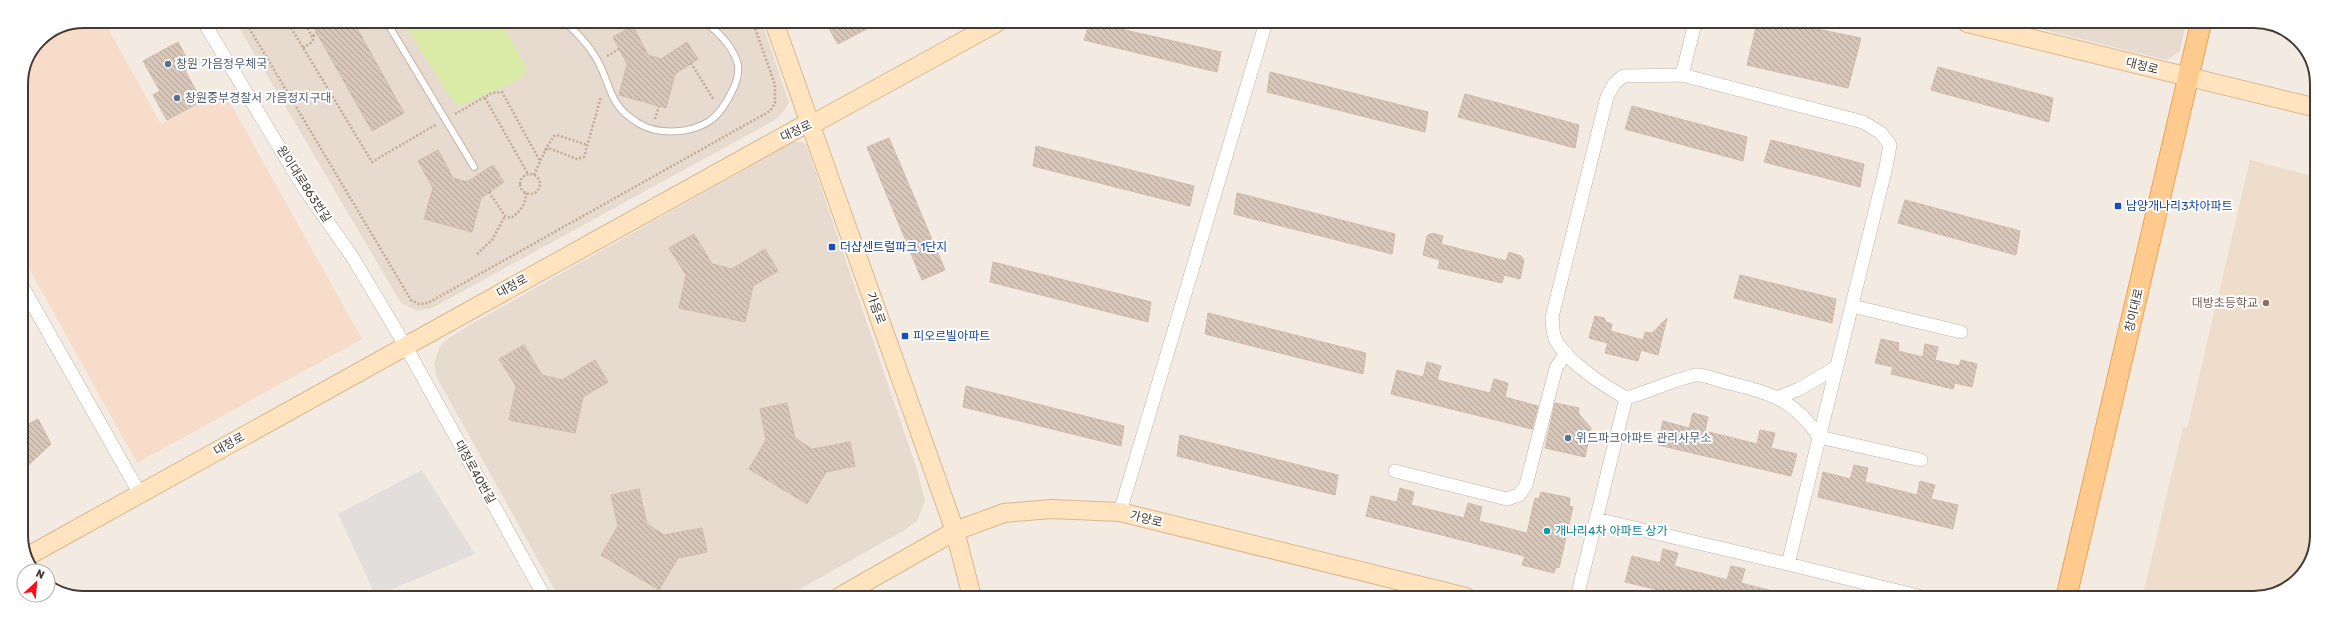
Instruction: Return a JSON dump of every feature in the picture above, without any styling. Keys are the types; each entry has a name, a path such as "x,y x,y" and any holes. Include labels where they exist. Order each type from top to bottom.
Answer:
{"main road":[{"name":"창이대로","path":"2068,591 2200,28"}],"street":[{"name":"원이대로863번길","path":"207,28 304,188 353,258 406,347"},
{"name":"가음로","path":"776,28 955,531 970,591"},
{"name":"대정로","path":"31,554 406,347 804,124 811,125 987,28"},
{"path":"1120,512 1264,28"},
{"path":"1682,75 1694,28"},
{"name":"대정로","path":"1987,28 2310,106"},
{"path":"1788,564 1819,437 1852,306 1890,145 1881,133 1863,122 1682,75 1623,76 1614,84 1607,97 1552,316 1554,338 1566,353 1600,384 1626,398 1651,391 1676,380 1698,375 1779,397 1794,407 1810,422 1819,437 1921,460"},
{"path":"28,296 140,494"},
{"path":"1852,306 1962,332"},
{"name":"대정로40번길","path":"406,347 541,591"},
{"path":"1395,471 1507,499 1519,495 1526,485 1556,368 1566,353"},
{"path":"1779,397 1799,389 1837,367"},
{"path":"1578,591 1626,398"},
{"name":"가양로","path":"850,591 955,531 1004,513 1051,509 1120,512 1442,591"},
{"path":"1596,519 1898,591"}],"lane":[{"path":"390,28 474,167"},
{"path":"570,28 584,41 597,59 615,103 626,115 639,124 656,130 671,132 691,128 708,122 721,110 735,85 738,64 725,41 711,28"}],"path":[{"path":"249,28 410,300 419,304 428,303 770,111 776,103 775,85 755,28"},
{"path":"291,28 372,162 445,119 498,91 504,94 540,161"},
{"path":"303,48 312,42 313,36 308,28"},
{"path":"313,36 317,33"},
{"path":"691,63 721,110"},
{"path":"545,151 548,148 581,159 585,154 599,99 610,91"},
{"path":"485,98 528,174"},
{"path":"534,174 554,136 557,135 587,145"},
{"path":"528,174 534,174 539,179 539,189 533,193 526,193 521,189 520,182 523,177 528,174"},
{"path":"489,192 504,216 510,218 520,211 526,193"},
{"path":"477,254 492,240 504,216"}],"shaded area":[{"path":"108,28 161,124 223,90 362,339 137,463 28,267 29,73 37,53 44,44 53,37 73,29"},
{"path":"239,28 764,28 789,103 775,120 432,308 418,311 401,303"},
{"path":"2036,28 2185,28 2180,51 2167,60"},
{"path":"794,142 803,142 807,146 917,470 925,500 917,521 903,531 797,591 555,591 437,378 434,364 439,348 446,340 468,326"},
{"path":"2250,160 2310,175 2310,542 2301,566 2294,575 2279,585 2261,591 2144,591 2183,427 2187,428"},
{"path":"422,470 475,554 388,591 374,591 338,514"}],"green space":[{"path":"406,28 504,28 527,68 522,78 460,106 454,102"}],"building":[{"path":"314,28 357,28 404,113 372,131"},
{"path":"629,28 634,28 648,55 661,59 687,42 698,59 675,74 666,108 619,95 627,64 613,37"},
{"path":"829,28 869,28 838,44"},
{"path":"1088,28 1116,28 1221,52 1217,72 1084,40"},
{"path":"1756,28 1812,28 1861,38 1848,88 1747,65"},
{"path":"178,42 192,68 185,71 202,101 167,120 153,95 160,91 143,61"},
{"path":"1938,67 2053,98 2049,122 1931,90"},
{"path":"1270,72 1428,112 1425,132 1267,92"},
{"path":"1465,94 1579,125 1575,148 1458,117"},
{"path":"1632,106 1747,137 1743,161 1625,129"},
{"path":"889,138 945,270 922,280 867,147"},
{"path":"1771,140 1864,164 1860,187 1764,162"},
{"path":"1036,146 1194,186 1190,206 1033,166"},
{"path":"438,150 453,178 467,182 493,165 504,182 481,198 472,232 424,219 433,188 418,161"},
{"path":"1237,193 1395,234 1392,254 1234,214"},
{"path":"1905,200 2020,231 2016,255 1898,223"},
{"path":"1432,233 1443,236 1441,244 1506,261 1509,252 1521,256 1524,260 1520,279 1504,275 1502,283 1438,268 1440,260 1423,255 1427,236"},
{"path":"694,234 712,264 732,269 765,249 778,271 753,286 745,322 679,308 686,275 669,248"},
{"path":"993,262 1151,302 1148,322 990,282"},
{"path":"1740,275 1836,299 1832,323 1734,298"},
{"path":"1208,313 1366,353 1363,374 1205,334"},
{"path":"1595,316 1604,318 1606,322 1612,324 1608,343 1589,338"},
{"path":"1667,318 1658,355 1641,350 1638,361 1605,353 1611,331 1643,340 1645,332 1652,333"},
{"path":"1881,339 1899,343 1898,351 1923,357 1925,344 1938,347 1935,360 1959,366 1961,360 1977,364 1972,387 1955,383 1953,389 1891,374 1893,367 1875,363"},
{"path":"524,345 542,375 562,380 595,360 608,382 583,397 575,433 509,420 516,386 499,359"},
{"path":"1427,362 1441,366 1437,380 1490,393 1494,379 1508,383 1505,397 1538,406 1532,429 1391,394 1397,370 1423,377"},
{"path":"966,386 1124,426 1121,446 963,407"},
{"path":"787,403 795,438 812,449 850,442 855,466 826,472 807,504 749,469 766,440 760,409"},
{"name":"위드파크아파트 관리사무소","path":"1555,403 1579,408 1578,413 1591,428 1585,457 1545,448"},
{"path":"1693,413 1708,417 1705,431 1757,444 1760,430 1775,433 1771,448 1797,454 1791,476 1658,445 1663,421 1689,428"},
{"path":"38,419 51,444 28,465 28,424"},
{"path":"1180,435 1338,475 1335,495 1177,456"},
{"path":"1854,465 1868,468 1865,482 1917,495 1920,481 1935,485 1931,499 1958,505 1953,529 1818,497 1823,472 1850,479"},
{"path":"1400,488 1414,492 1411,505 1464,518 1468,503 1482,507 1479,521 1527,533 1535,498 1539,499 1541,492 1570,498 1569,506 1573,507 1559,568 1556,567 1554,573 1522,565 1525,556 1366,516 1371,496 1397,502"},
{"path":"639,489 647,524 664,535 702,528 707,552 678,558 659,590 601,555 618,526 611,495"},
{"path":"1663,549 1678,553 1674,566 1727,580 1731,566 1745,569 1741,583 1772,591 1663,591 1625,582 1632,556 1660,563"}],"place":[{"name":"창원 가음정우체국","path":"168,64"},
{"name":"창원중부경찰서 가음정지구대","path":"177,98"},
{"name":"남양개나리3차아파트","path":"2118,206"},
{"name":"더샵센트럴파크 1단지","path":"832,247"},
{"name":"대방초등학교","path":"2266,303"},
{"name":"피오르빌아파트","path":"905,336"},
{"name":"위드파크아파트 관리사무소","path":"1568,438"},
{"name":"개나리4차 아파트 상가","path":"1547,531"}]}
